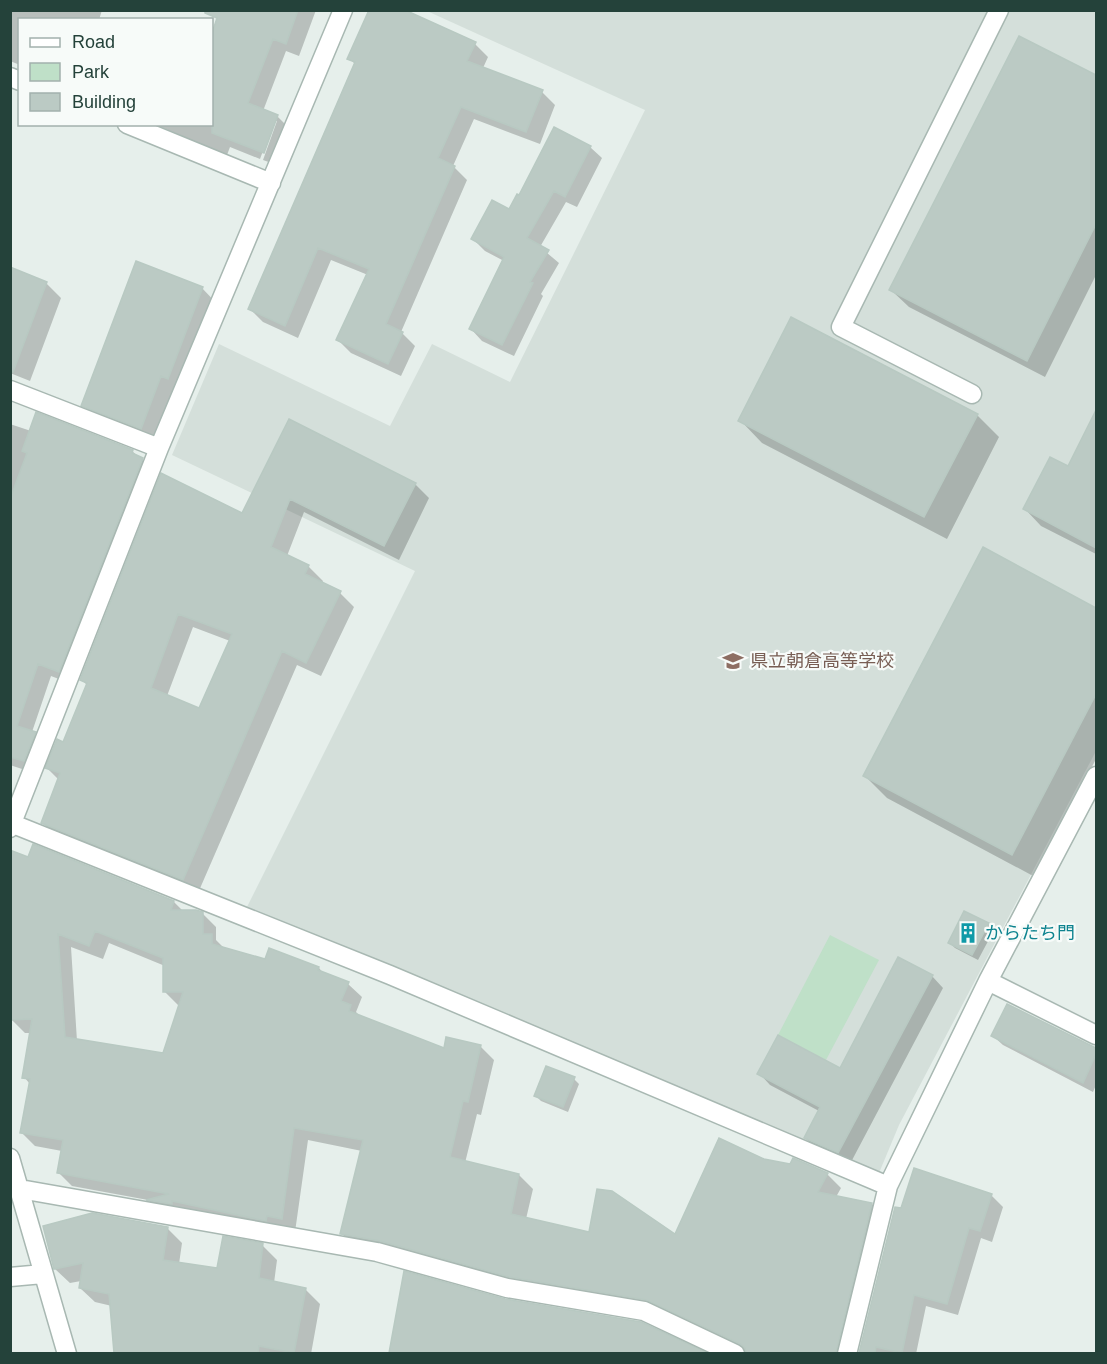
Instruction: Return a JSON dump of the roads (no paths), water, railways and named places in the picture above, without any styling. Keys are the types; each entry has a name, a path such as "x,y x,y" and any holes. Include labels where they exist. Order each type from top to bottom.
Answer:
{"street":[{"path":"344,10 159,448 12,826 390,975 888,1185"},
{"path":"972,394 841,327 999,10"},
{"path":"133,126 271,183"},
{"path":"10,390 159,448"},
{"path":"847,1353 888,1185 988,981 1096,776"},
{"path":"988,981 1096,1035"},
{"path":"10,1158 67,1353"},
{"path":"20,1189 377,1252 507,1288 644,1311 735,1353"},
{"path":"10,1277 44,1274"}],"place":[{"name":"県立朝倉高等学校","path":"733,661"},
{"name":"からたち門","path":"968,933"}]}
